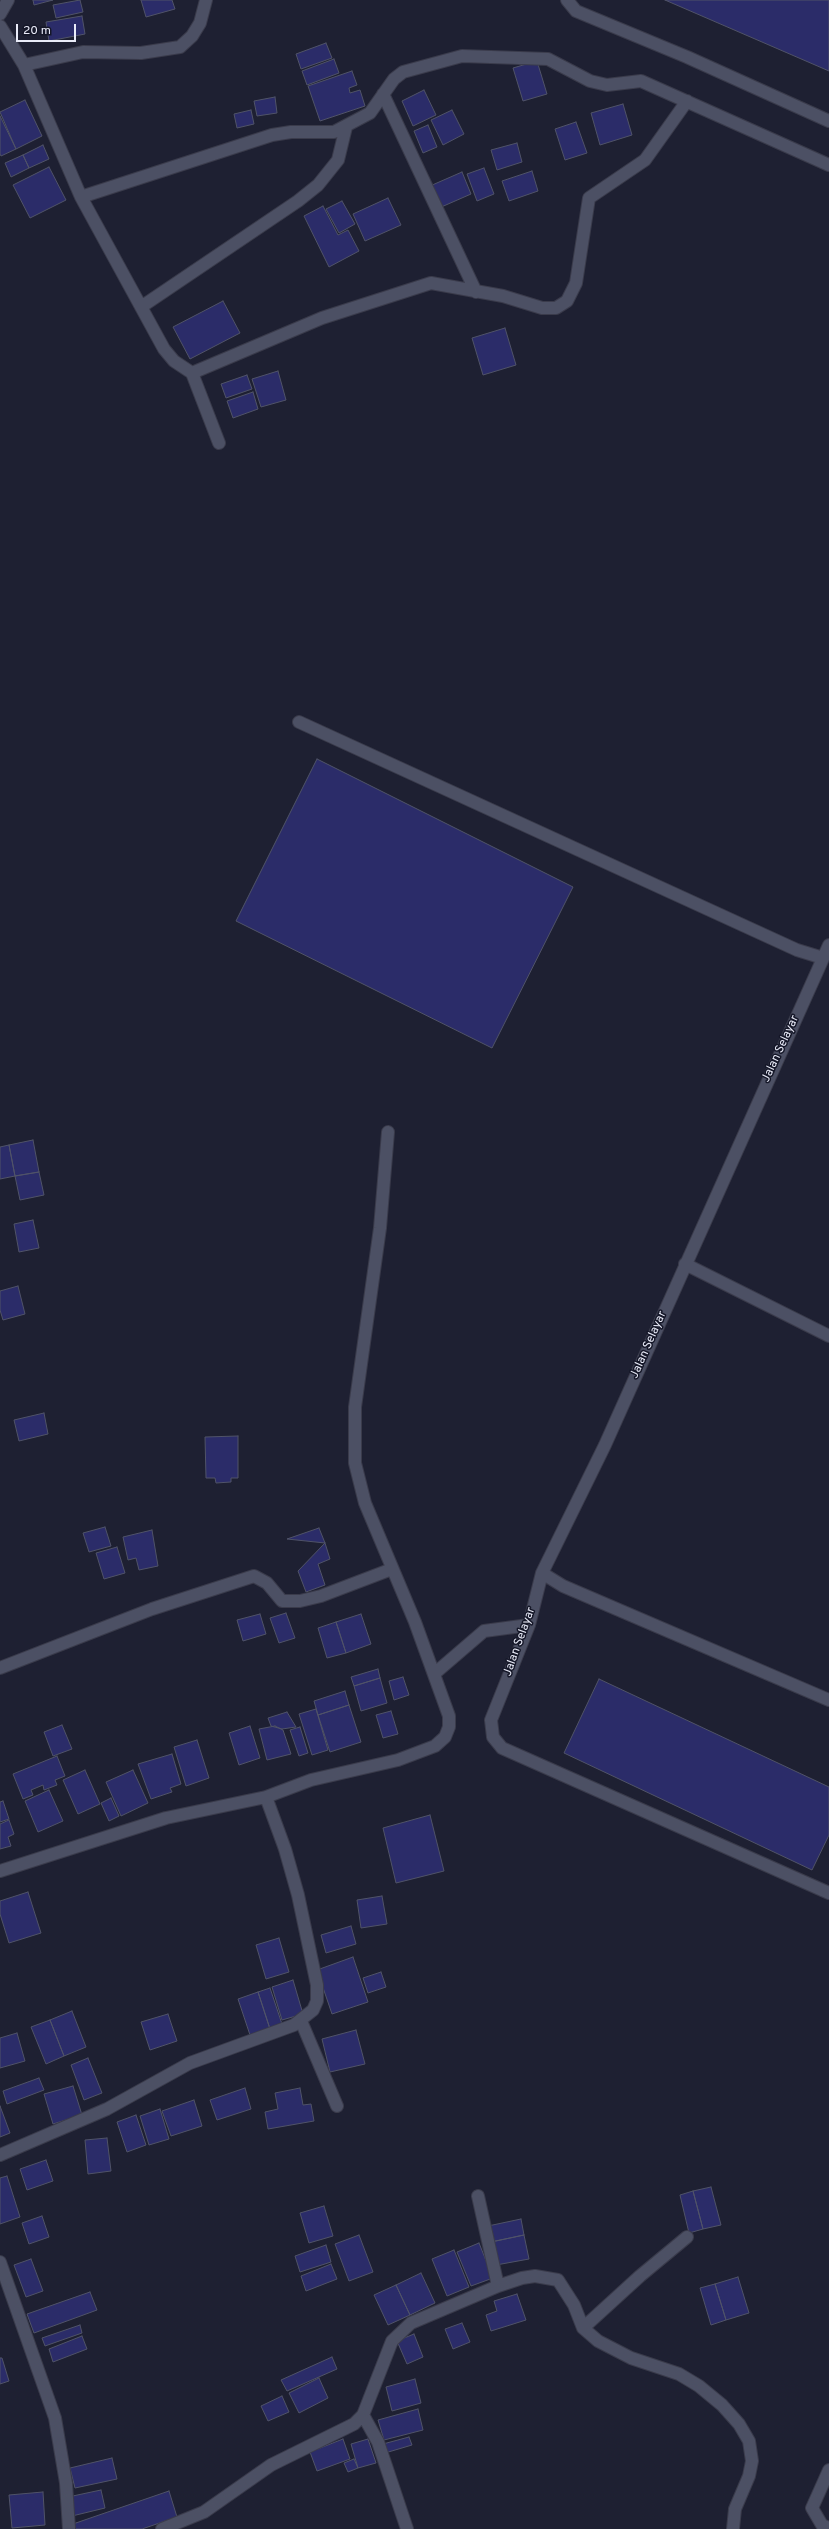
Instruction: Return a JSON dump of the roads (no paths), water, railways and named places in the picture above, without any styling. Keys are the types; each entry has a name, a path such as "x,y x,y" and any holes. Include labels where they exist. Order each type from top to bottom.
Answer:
{"street":[{"path":"0,14 8,0"},
{"path":"24,65 83,52 141,53 180,47 192,36 200,23 206,0"},
{"path":"567,0 576,12 687,57 829,121"},
{"path":"0,26 24,65 81,197 164,349 174,361 192,372 219,443"},
{"path":"81,197 272,135 291,132 334,132 346,128 370,112 394,79 410,68 462,56 502,56 548,59 590,81 607,85 641,81 829,165"},
{"path":"383,94 476,292"},
{"path":"192,372 322,318 431,283 503,296 542,308 556,308 568,301 576,283 586,207 589,198 645,160 687,101"},
{"path":"141,307 298,201 318,185 338,160 346,128"},
{"path":"299,722 797,950 823,958"},
{"name":"Jalan Selayar","path":"829,945 605,1444 542,1573 529,1625 491,1720 493,1737 502,1748 829,1893"},
{"path":"0,1872 166,1818 266,1797 312,1780 398,1760 435,1746 445,1737 449,1727 449,1716 415,1622 365,1503 355,1463 355,1407 380,1228 388,1132"},
{"path":"685,1264 829,1336"},
{"path":"0,1668 152,1609 254,1576 267,1583 282,1601 300,1601 321,1596 392,1569"},
{"path":"542,1573 563,1586 829,1700"},
{"path":"434,1674 484,1631 529,1625"},
{"path":"0,2155 102,2112 190,2063 301,2021 314,2010 317,2000 317,1985 298,1895 285,1849 266,1797"},
{"path":"301,2021 337,2106"},
{"path":"478,2196 498,2286"},
{"path":"583,2328 640,2276 687,2237"},
{"path":"0,2262 10,2294 56,2418 66,2483 69,2529"},
{"path":"162,2529 204,2512 271,2465 354,2424 363,2415 392,2341 401,2331 424,2316 498,2286 522,2278 535,2276 558,2280 574,2305 583,2328 598,2341 631,2358 679,2374 699,2386 722,2405 739,2424 749,2441 752,2461 749,2476 735,2509 733,2527"},
{"path":"363,2415 378,2442 407,2529"},
{"path":"829,2470 812,2508 822,2524 829,2528"}]}
